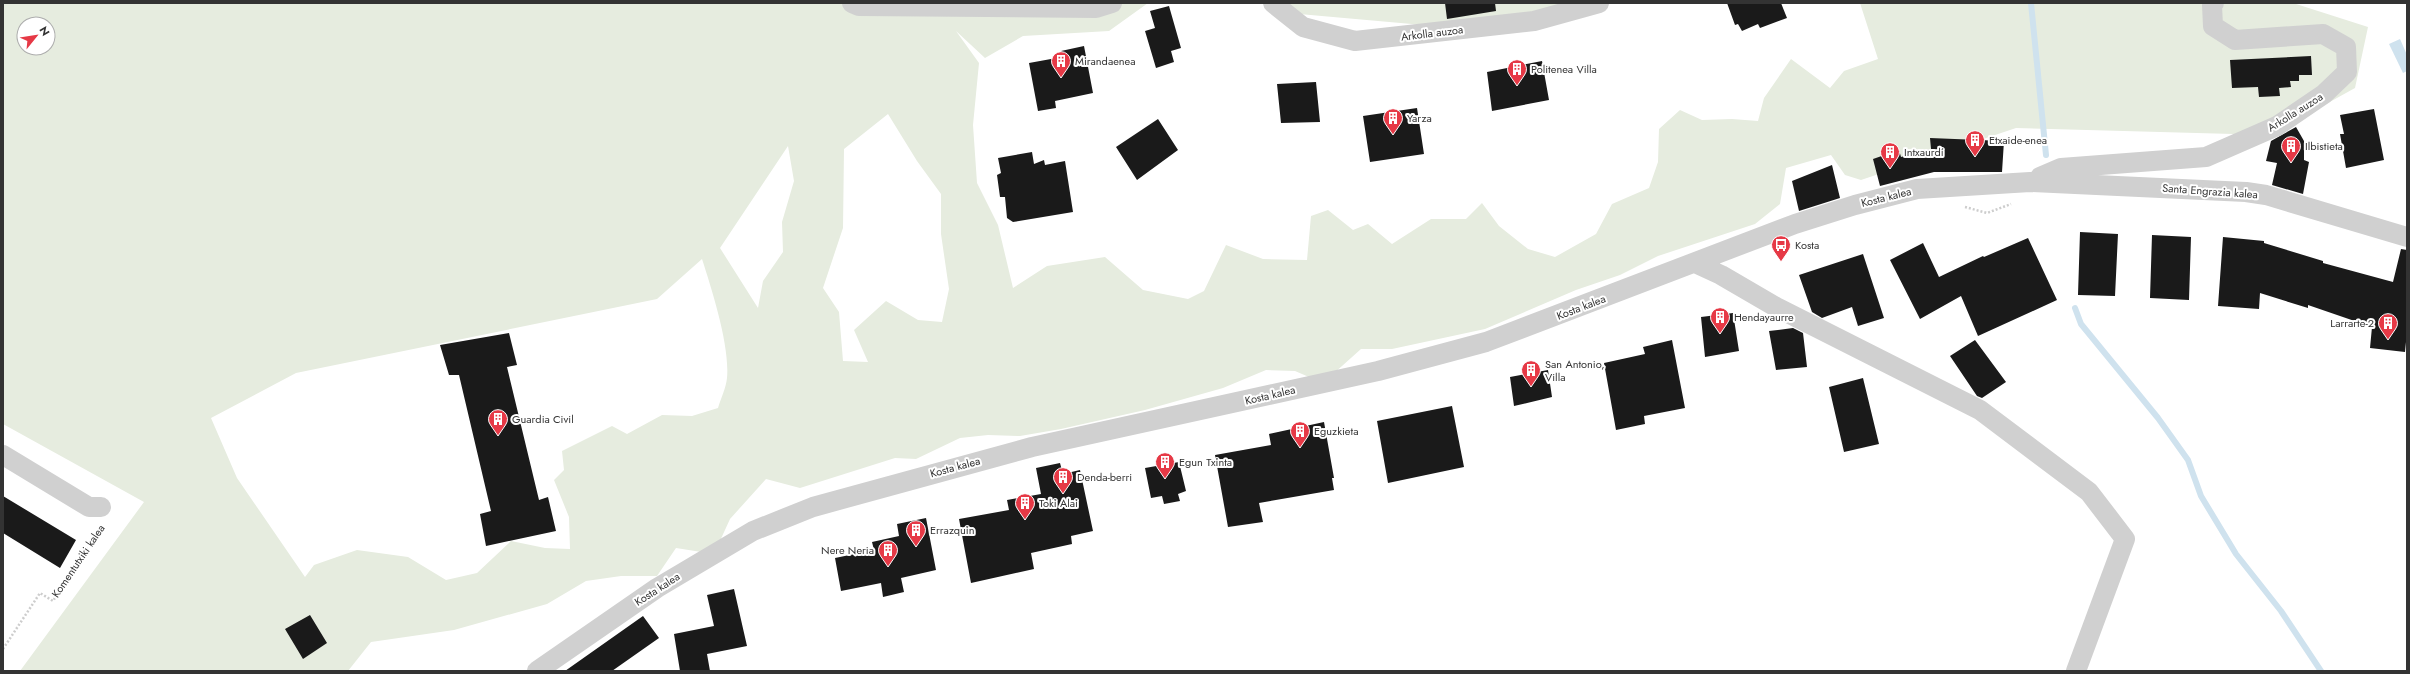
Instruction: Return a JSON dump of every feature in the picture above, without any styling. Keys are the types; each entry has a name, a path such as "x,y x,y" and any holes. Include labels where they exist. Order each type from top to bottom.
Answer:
{"street":[{"path":"852,3 859,6 1096,8 1112,3"},
{"name":"Arkolla auzoa","path":"1273,3 1304,27 1355,42 1534,21 1599,3"},
{"name":"Arkolla auzoa","path":"2030,182 2061,168 2206,157 2276,126 2324,94 2347,72 2346,47 2323,34 2235,40 2213,26 2212,5 2214,3"},
{"name":"Santa Engrazia kalea","path":"2030,182 2246,192 2266,195 2407,237"},
{"name":"Kosta kalea","path":"537,671 657,588 747,535 813,507 1032,447 1371,372 1486,342 1795,224 1855,205 1917,189 2030,182"},
{"path":"1695,263 1722,275 1776,307 1980,410 2089,492 2125,539 2076,671"},
{"name":"Komentutxiki kalea","path":"3,455 89,507 101,507"}],"path":[{"name":"Komentutxiki kalea","path":"3,649 40,593 53,601 106,520 101,507"}],"shaded area":[{"path":"3,3 1148,3 1109,31 1023,36 985,58 956,31 979,63 973,125 977,183 998,225 1013,288 1047,266 1105,257 1143,290 1188,299 1204,291 1226,245 1263,259 1307,260 1311,216 1328,210 1353,230 1368,224 1392,244 1431,219 1466,219 1482,203 1499,226 1528,249 1555,257 1596,234 1612,204 1649,188 1658,162 1659,129 1680,110 1702,120 1732,119 1758,121 1764,98 1791,59 1830,88 1844,71 1878,59 1860,3 2293,3 2368,27 2355,88 2270,135 2016,128 1861,180 1845,175 1831,155 1786,168 1780,204 1755,224 1658,256 1620,275 1576,290 1485,329 1392,349 1361,349 1323,383 1295,371 1266,370 1223,388 1145,410 1061,429 1020,436 988,435 960,438 916,459 895,458 800,488 766,479 730,519 714,554 676,548 657,576 621,576 586,581 547,604 454,630 371,642 348,671 20,671 144,502 3,424","holes":["888,114 917,161 941,194 941,234 949,289 942,322 918,320 886,301 854,330 868,362 843,361 839,312 823,288 843,228 844,149","788,146 794,181 782,222 783,252 763,281 758,308 720,248","702,259 711,286 726,350 726,386 718,408 692,416 662,415 627,434 612,426 562,451 564,470 554,480 569,517 570,549 545,548 511,541 477,573 446,580 408,557 357,550 314,565 305,577 237,478 211,418 296,373 657,299"]},
{"path":"1280,3 1604,3 1423,25 1288,13"}],"water":[{"path":"2400,39 2407,55 2407,71 2403,73 2389,44"}],"building":[{"path":"1445,3 1495,3 1496,11 1447,19"},
{"path":"1727,3 1781,3 1787,18 1760,28 1758,24 1742,31 1738,24 1735,25"},
{"path":"1169,6 1181,48 1171,51 1174,62 1156,68 1145,31 1155,28 1150,11"},
{"name":"Mirandaenea","path":"1084,46 1093,93 1055,101 1056,108 1038,111 1029,63 1062,57 1061,51"},
{"path":"2311,56 2312,75 2299,75 2299,81 2290,81 2291,87 2279,88 2280,96 2259,97 2258,87 2232,88 2230,60"},
{"name":"Politenea Villa","path":"1542,61 1549,100 1492,111 1487,72"},
{"path":"1316,82 1320,122 1281,123 1277,84"},
{"name":"Yarza","path":"1417,108 1424,154 1370,162 1363,116"},
{"path":"2374,109 2384,160 2346,168 2340,134 2344,134 2340,115"},
{"path":"1158,119 1178,150 1137,180 1116,147"},
{"name":"Ilbistieta","path":"2296,127 2304,141 2304,160 2309,162 2303,194 2272,185 2277,163 2266,161 2271,141"},
{"path":"1930,138 2004,141 2002,172 1934,172 1880,186 1873,159 1899,150 1901,157 1931,149"},
{"path":"1032,152 1034,164 1044,160 1045,165 1065,161 1073,212 1013,222 1007,218 1005,197 1000,197 997,175 1001,173 998,158"},
{"path":"1832,165 1840,198 1799,211 1792,181"},
{"path":"2080,232 2118,234 2115,296 2078,295"},
{"path":"2152,235 2191,237 2189,300 2150,298"},
{"path":"2223,237 2264,241 2264,243 2323,261 2323,263 2393,282 2401,249 2407,250 2407,332 2405,352 2370,348 2372,327 2308,305 2308,308 2260,293 2259,309 2218,306"},
{"path":"2028,238 2057,300 1978,336 1961,296 1920,319 1890,260 1923,243 1939,277 1983,256 1984,257"},
{"path":"1863,254 1884,318 1858,326 1852,307 1822,318 1812,312 1799,275"},
{"name":"Hendayaurre","path":"1733,313 1739,351 1705,357 1701,317"},
{"path":"1793,328 1803,333 1807,367 1776,370 1769,331"},
{"name":"Guardia Civil","path":"509,333 517,365 507,367 539,500 548,497 556,531 486,546 480,514 491,511 459,375 449,375 440,345"},
{"path":"1672,340 1685,408 1644,416 1645,424 1616,430 1604,363 1645,354 1643,347"},
{"path":"1975,340 2006,382 1982,398 1977,396 1950,356"},
{"name":"San Antonio, Villa","path":"1548,370 1552,397 1514,406 1510,377"},
{"path":"1863,378 1879,444 1844,452 1829,387"},
{"path":"1452,406 1464,467 1388,483 1377,421"},
{"path":"1324,422 1334,478 1332,478 1334,490 1259,503 1263,522 1228,527 1215,455 1271,445 1269,434"},
{"name":"Egun Txinta","path":"1179,462 1186,491 1178,494 1180,501 1164,504 1162,496 1151,498 1145,468"},
{"path":"1060,463 1063,474 1080,470 1093,531 1071,536 1072,544 1031,553 1034,569 971,583 959,519 1009,510 1007,500 1041,494 1036,468"},
{"path":"3,496 76,540 60,568 3,533"},
{"path":"926,518 936,570 901,578 904,592 883,597 881,583 841,591 835,558 874,550 872,542 899,536 897,524"},
{"path":"734,589 747,646 707,654 710,671 680,671 674,634 714,626 707,595"},
{"path":"310,615 327,643 303,659 285,629"},
{"path":"643,616 659,638 612,671 565,671"}],"waterway":[{"path":"2031,3 2046,155"},
{"path":"2075,308 2081,324 2158,418 2188,460 2201,496 2236,554 2281,611 2321,671"}],"place":[{"name":"Mirandaenea","path":"1061,78"},
{"name":"Politenea Villa","path":"1517,86"},
{"name":"Yarza","path":"1393,135"},
{"name":"Etxaide-enea","path":"1975,157"},
{"name":"Ilbistieta","path":"2291,163"},
{"name":"Intxaurdi","path":"1890,169"},
{"name":"Kosta","path":"1781,262"},
{"name":"Hendayaurre","path":"1720,334"},
{"name":"Larrarte-2","path":"2388,340"},
{"name":"San Antonio, Villa","path":"1531,387"},
{"name":"Guardia Civil","path":"498,436"},
{"name":"Eguzkieta","path":"1300,448"},
{"name":"Egun Txinta","path":"1165,479"},
{"name":"Denda-berri","path":"1063,494"},
{"name":"Toki Alai","path":"1025,520"},
{"name":"Errazquin","path":"916,547"},
{"name":"Nere Neria","path":"888,567"}]}
